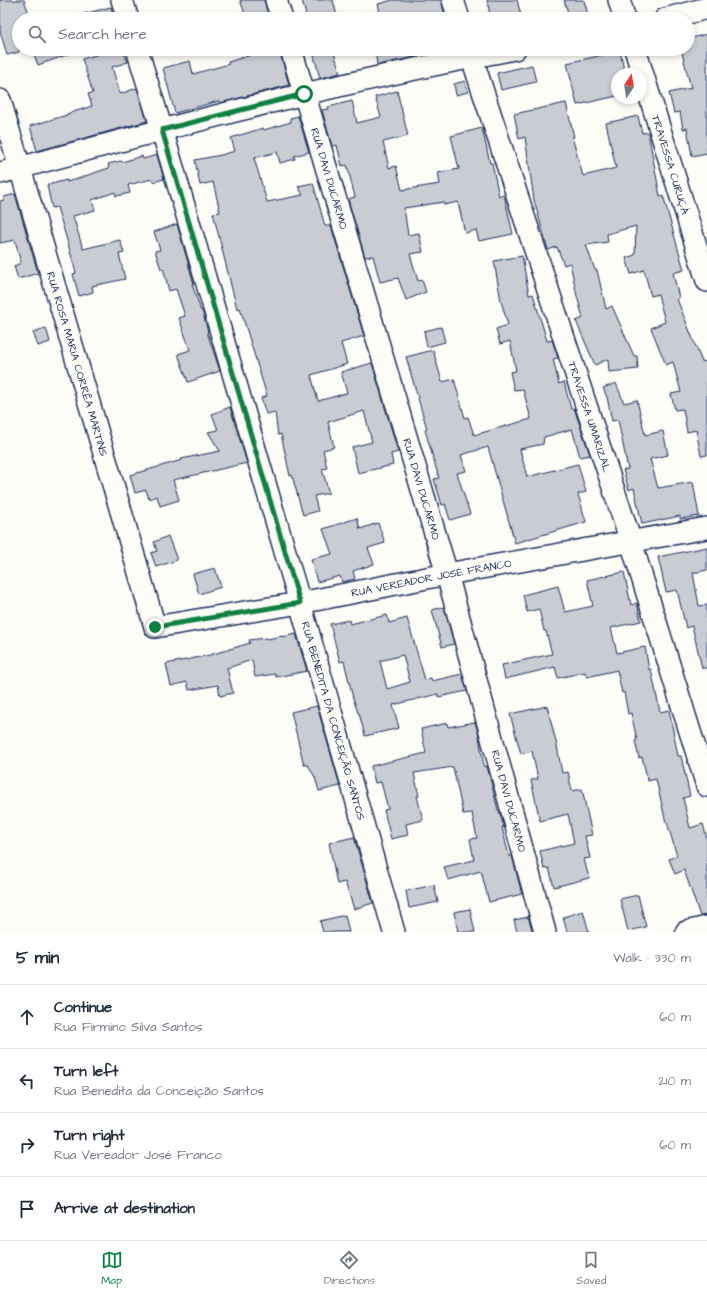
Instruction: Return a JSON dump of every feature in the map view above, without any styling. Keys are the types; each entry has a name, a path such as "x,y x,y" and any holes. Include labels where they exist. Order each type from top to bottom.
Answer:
{"street":[{"path":"122,0 126,12"},
{"path":"276,0 280,12"},
{"path":"453,0 457,12"},
{"path":"619,0 623,12"},
{"path":"692,12 707,8"},
{"name":"RUA BENEDITA DA CONCEIÇÃO SANTOS","path":"139,56 300,603 394,932"},
{"name":"RUA DAVI DUCARMO","path":"293,56 447,574 545,932"},
{"path":"0,173 162,130 458,56"},
{"name":"TRAVESSA UMARIZAL","path":"471,56 631,542 707,786"},
{"name":"TRAVESSA CURUÇÁ","path":"636,56 707,281"},
{"name":"RUA ROSA MARIA CORRÊA MARTINS","path":"0,100 155,627"},
{"name":"RUA VEREADOR JOSÉ FRANCO","path":"155,627 300,603 447,574 707,528"},
{"path":"686,932 707,927"}],"building":[{"path":"0,0 24,0 28,12 12,12 12,54 7,55 0,31"},
{"path":"240,0 264,0 267,12 244,12"},
{"path":"302,0 333,0 336,12 305,12"},
{"path":"393,0 441,0 444,12 380,12 378,4"},
{"path":"487,0 517,0 520,12 490,12"},
{"path":"564,0 584,0 587,12 568,12"},
{"path":"111,7 113,12 92,12"},
{"path":"707,34 707,153 692,156 687,128 683,129 680,112 674,113 669,93 691,88 683,56 695,56 695,37"},
{"path":"35,56 64,56 38,65"},
{"path":"92,56 125,56 128,62 112,67 120,94 137,88 147,121 37,151 30,126 92,106 88,94 93,93 82,59"},
{"path":"248,56 281,56 289,85 175,113 163,68 190,61 193,74 229,64 228,62"},
{"path":"314,56 335,56 340,73 320,78"},
{"path":"376,56 420,56 377,65"},
{"path":"598,56 621,56 624,68 611,68 611,97 577,105 567,63"},
{"path":"532,65 536,82 501,90 497,73"},
{"path":"465,81 468,92 456,95 454,84"},
{"path":"397,91 408,136 383,142 389,168 396,166 402,190 440,184 438,173 459,169 451,136 482,128 490,163 492,163 499,196 504,195 513,234 479,241 476,230 465,233 458,202 444,205 444,202 404,208 408,235 419,233 423,252 410,254 418,281 422,280 426,292 406,300 398,278 380,282 373,256 365,257 348,199 355,197 347,165 342,166 337,145 332,146 322,110 352,101 357,123 381,117 375,97"},
{"path":"566,103 574,137 572,137 583,176 616,168 606,123 638,116 642,133 648,132 660,196 663,195 684,270 673,273 679,298 677,299 702,362 707,361 707,455 701,456 696,430 687,432 683,409 675,410 671,394 681,392 673,362 666,365 651,328 665,322 658,294 651,296 644,270 631,274 626,258 635,255 636,226 607,234 608,242 586,245 595,270 597,270 606,309 612,306 634,356 637,356 638,369 609,372 608,359 595,365 576,321 583,318 570,263 564,265 557,247 548,250 534,200 525,137 519,139 514,114"},
{"path":"298,116 309,152 294,156 295,159 280,163 277,152 254,158 267,202 303,195 298,186 313,183 325,226 331,226 364,336 341,343 347,364 311,375 318,401 347,393 341,372 372,363 398,452 391,454 393,465 358,473 352,447 372,442 364,411 328,422 334,447 323,450 327,468 322,469 329,493 314,496 318,511 303,515 292,475 290,476 281,434 278,435 275,412 266,414 261,398 267,396 240,308 237,309 213,213 220,212 213,182 200,185 195,160 235,151 231,138 263,128 264,130 291,122 290,118"},
{"path":"157,155 164,179 153,182 152,179 128,185 130,193 116,196 115,192 92,200 95,210 73,216 83,249 120,240 124,253 119,254 125,279 92,286 93,292 79,296 73,274 76,273 67,240 57,207 52,208 47,185 67,180 67,182 109,168 108,164 122,162 142,156 143,159"},
{"path":"15,194 38,273 18,279 14,266 21,263 15,240 0,243 0,201 4,200 4,197"},
{"path":"177,224 194,284 192,284 201,311 202,310 207,332 220,371 188,382 178,354 190,350 179,318 185,316 176,289 169,291 163,268 161,269 155,251 160,250 154,232"},
{"path":"522,256 529,295 533,294 547,341 552,340 558,358 553,359 559,384 564,382 571,409 574,408 590,455 580,457 572,429 544,437 543,444 520,449 527,477 578,464 586,492 578,494 586,522 515,543 488,447 461,455 466,471 457,473 470,514 450,520 445,504 442,505 434,479 439,478 425,430 427,429 406,357 433,350 442,382 454,379 465,418 468,417 474,435 531,419 523,389 514,390 510,372 516,371 510,341 500,344 496,329 508,325 501,301 494,261"},
{"path":"441,327 445,342 427,347 424,331"},
{"path":"46,328 50,342 38,346 33,332"},
{"path":"616,383 624,403 637,400 645,435 663,431 668,455 650,459 658,488 693,482 699,516 680,519 680,516 642,524 634,488 629,490 623,470 628,469 618,420 612,421 607,397 603,388"},
{"path":"230,407 247,463 173,480 179,500 160,506 157,496 149,499 146,490 135,493 130,475 182,460 181,459 220,451 208,432 218,430 212,414"},
{"path":"357,518 360,529 378,523 385,543 368,548 374,564 353,571 355,579 342,582 340,576 317,582 311,559 332,554 323,529"},
{"path":"168,536 177,560 156,567 151,553 157,551 154,542"},
{"path":"707,547 707,570 693,573 699,606 707,605 707,668 702,668 692,626 686,628 677,590 666,592 658,557"},
{"path":"215,568 221,587 199,594 193,574"},
{"path":"624,572 631,605 637,603 641,621 611,628 617,653 645,647 649,670 651,669 660,712 669,710 678,756 681,756 690,796 683,798 690,828 703,824 707,839 707,915 700,916 684,870 675,874 669,859 677,856 667,822 666,823 656,779 648,781 642,757 639,758 631,713 628,714 624,692 622,693 617,670 587,677 585,672 558,678 555,667 505,679 502,665 552,654 546,631 544,631 539,609 527,612 523,595 558,586 565,612 593,606 587,580"},
{"path":"444,607 454,644 442,647 432,610"},
{"path":"387,615 389,623 407,618 425,680 431,678 432,681 462,674 467,691 438,697 438,694 393,705 399,728 365,736 359,713 353,698 344,661 340,662 330,624 349,620 350,624","holes":["403,655 410,682 387,689 380,661"]},
{"path":"296,634 307,671 276,677 275,674 255,677 252,660 227,668 233,693 220,696 218,685 189,690 187,682 171,686 166,664 210,655 250,643 249,640 283,637"},
{"path":"317,706 340,786 319,791 315,777 308,765 304,765 291,712"},
{"path":"547,706 562,773 568,772 572,791 582,789 592,835 585,836 590,858 584,859 589,878 554,887 549,868 544,869 540,851 574,843 568,814 540,821 531,780 538,779 532,751 521,754 510,714"},
{"path":"475,722 484,767 487,766 498,810 504,827 502,827 509,856 512,856 522,894 489,902 481,871 448,880 444,867 474,860 470,839 477,838 472,813 463,814 453,767 414,773 419,796 417,796 423,820 406,824 408,835 391,839 384,810 388,809 381,782 375,783 371,766 426,753 421,729 447,723 448,727"},
{"path":"354,837 373,903 354,909 345,882 337,884 329,843"},
{"path":"434,885 438,902 409,908 406,891"},
{"path":"638,895 646,927 628,931 620,899"},
{"path":"470,909 475,932 458,932 454,912"},
{"path":"583,911 589,932 567,932 563,917"},
{"path":"345,915 349,932 323,932 320,921"},
{"path":"528,917 533,932 517,932 514,920"}],"route":[{"path":"155,627 300,603 162,130 304,94"}]}
